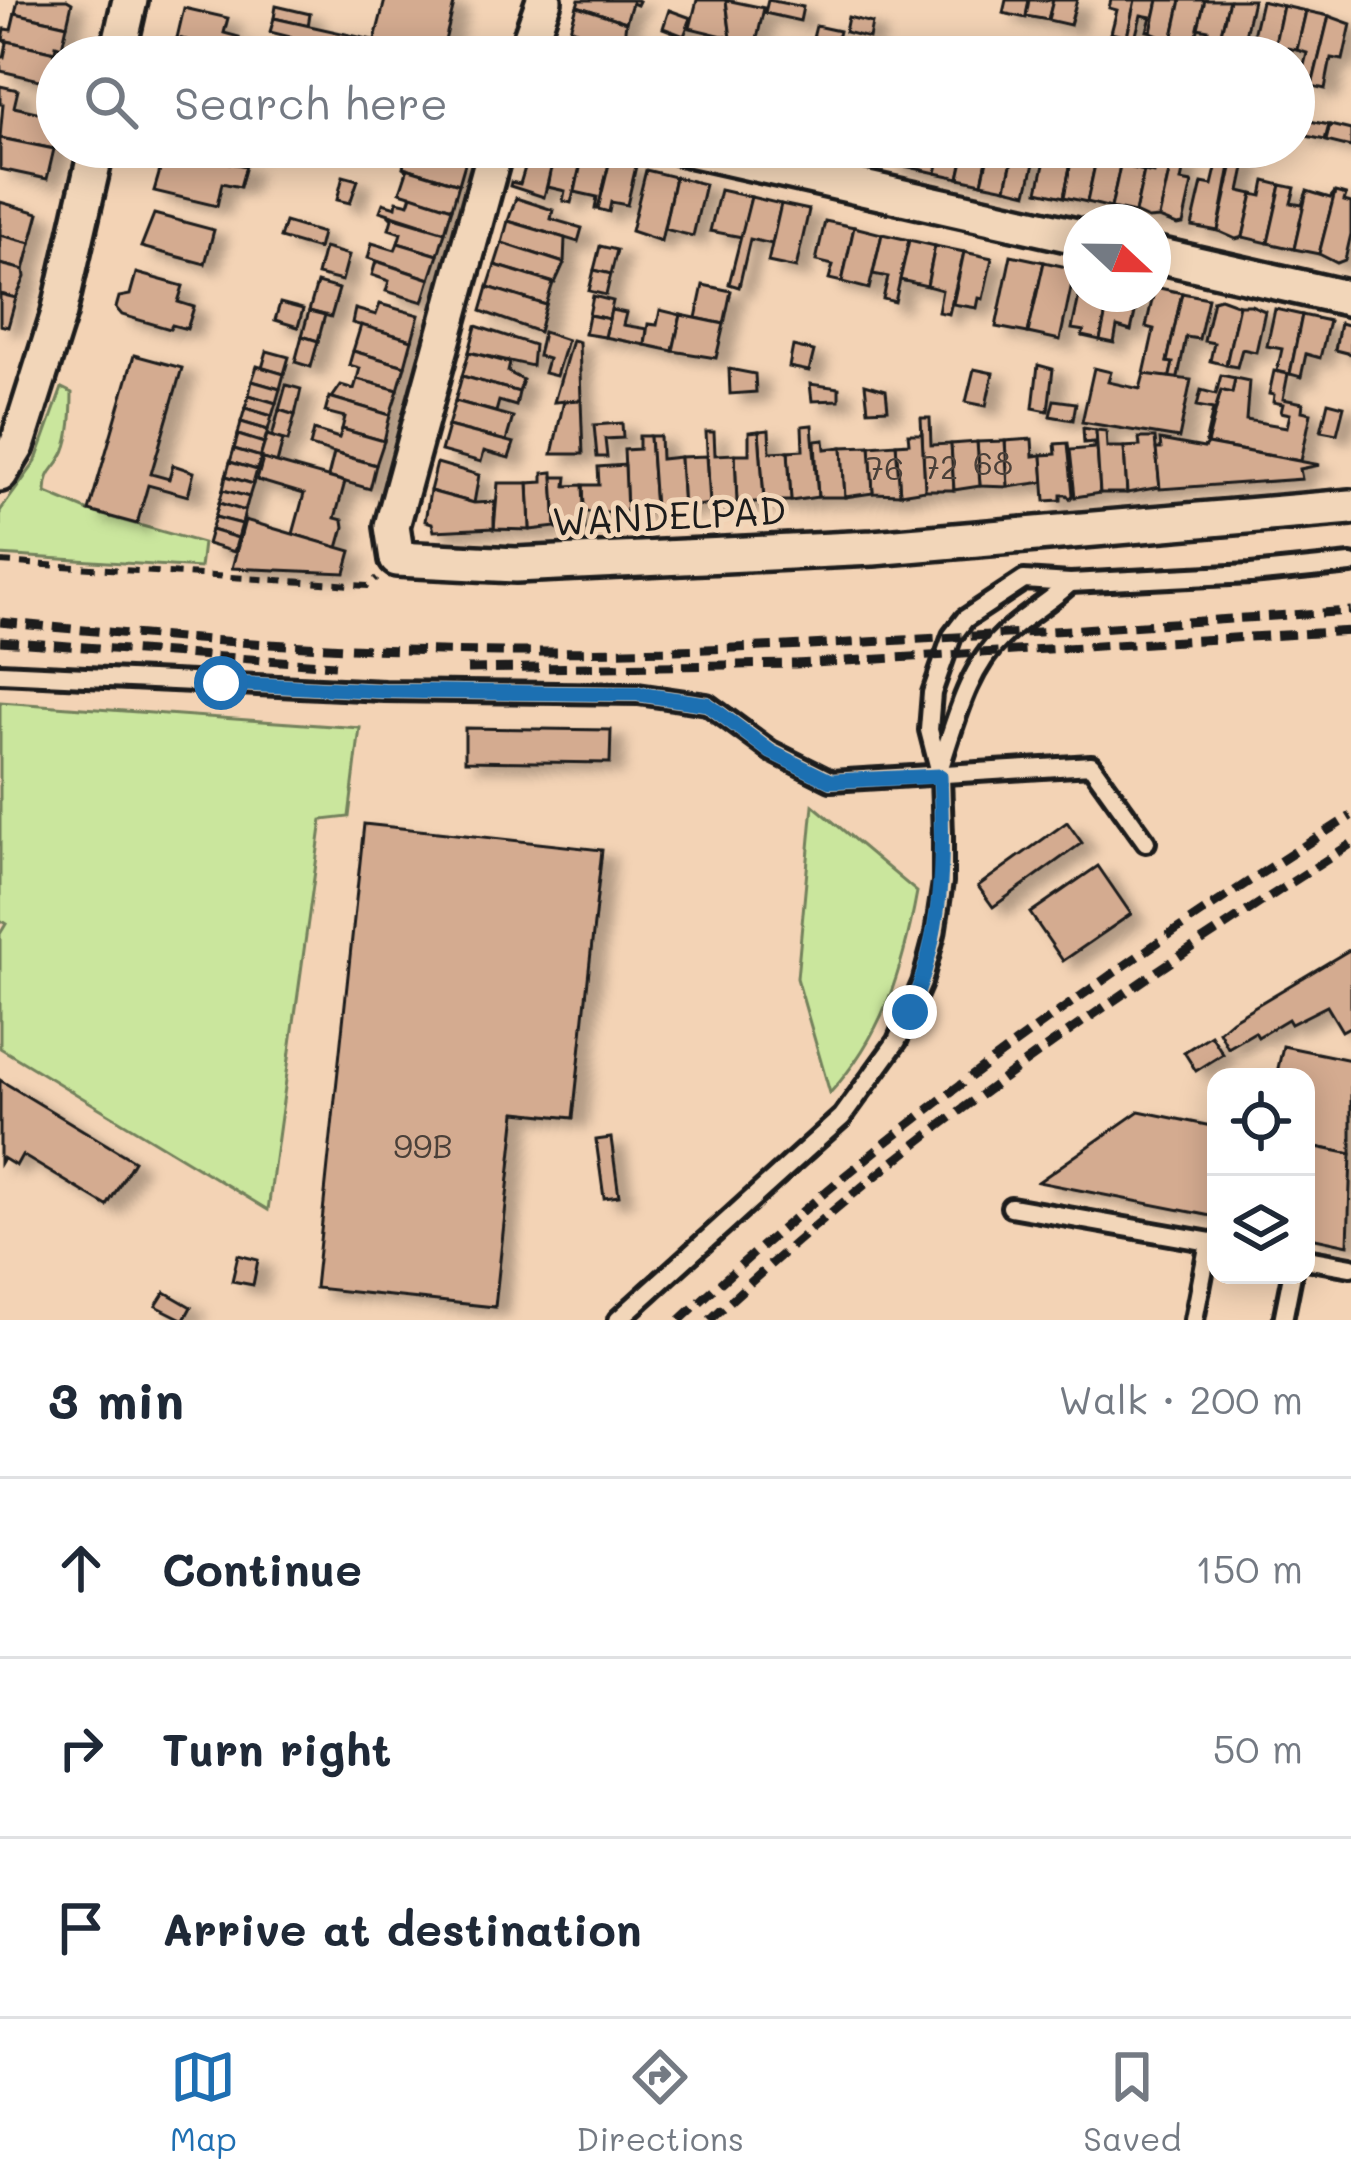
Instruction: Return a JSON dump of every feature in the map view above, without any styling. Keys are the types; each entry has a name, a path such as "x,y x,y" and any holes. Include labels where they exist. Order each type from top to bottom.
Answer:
{"street":[{"path":"122,36 130,0"},
{"path":"531,36 544,0"},
{"path":"0,474 17,446 59,313 92,168"},
{"path":"397,559 392,526 490,168"},
{"path":"774,168 1063,233"},
{"path":"1171,258 1351,299"},
{"name":"WANDELPAD","path":"397,559 516,565 873,548 1351,507"}],"lane":[{"path":"618,1320 842,1117 898,1041 922,983 943,882 940,772 929,730 932,693 952,636 964,619 1024,580 1070,583 1351,564"},
{"path":"940,772 970,682 986,653 1070,583"},
{"path":"0,673 384,691 638,694 707,704 771,752 830,781 1091,765 1146,842"},
{"path":"1011,1207 1207,1241"},
{"path":"1315,1261 1351,1267"},
{"path":"1194,1320 1207,1264"},
{"path":"1283,1320 1290,1284"}],"path":[{"path":"0,562 368,586 397,559"}],"green space":[{"path":"62,388 72,393 69,434 49,475 46,493 89,511 203,543 200,568 0,555 0,511 35,463"},
{"path":"0,702 360,728 349,817 322,820 268,1210 0,1048 0,934 6,924 0,920"},
{"path":"813,805 917,892 905,947 878,1024 830,1093 797,978"}],"building":[{"path":"18,0 67,0 72,3 67,25 15,13"},
{"path":"385,0 455,0 446,36 376,36"},
{"path":"579,0 639,1 632,3 626,22 577,6"},
{"path":"697,0 726,0 731,36 690,28"},
{"path":"726,0 764,8 758,36 731,36"},
{"path":"768,0 803,7 800,21 765,13"},
{"path":"1006,0 1029,0 1026,18 1003,13"},
{"path":"1029,0 1053,0 1048,20 1026,16"},
{"path":"1053,0 1077,0 1070,25 1048,20"},
{"path":"1111,0 1135,0 1127,36 1111,33 1117,10 1109,8"},
{"path":"1135,0 1158,0 1151,32 1147,31 1151,17 1141,15 1136,36 1127,36"},
{"path":"1158,0 1181,0 1173,36 1151,32"},
{"path":"1181,0 1205,0 1197,36 1173,36"},
{"path":"1205,0 1229,0 1220,36 1206,36 1208,30 1198,28"},
{"path":"1229,0 1253,0 1245,36 1220,36"},
{"path":"1261,1 1283,6 1277,36 1253,36"},
{"path":"276,6 310,14 308,26 274,18"},
{"path":"577,6 626,22 624,36 591,36 570,29"},
{"path":"1283,6 1306,11 1300,36 1277,36"},
{"path":"184,8 228,18 224,33 235,36 177,36"},
{"path":"669,10 691,18 684,36 663,28"},
{"path":"1306,11 1329,16 1315,74 1315,36 1300,36"},
{"path":"15,13 67,25 64,36 36,36 36,48 3,40 5,29 11,30"},
{"path":"1329,16 1351,24 1343,60 1331,58 1325,89 1315,87"},
{"path":"848,17 872,23 869,36 845,32"},
{"path":"274,18 355,36 286,36 270,32"},
{"path":"816,26 839,31 838,36 814,36"},
{"path":"3,40 36,48 36,79 1,71 0,56 4,57 7,43"},
{"path":"0,86 18,90 14,107 36,112 36,145 0,138"},
{"path":"1315,122 1329,125 1325,140 1315,138"},
{"path":"1330,125 1351,130 1351,147 1326,141"},
{"path":"0,138 36,145 36,168 50,168 47,179 0,169"},
{"path":"161,168 245,168 240,187 222,183 217,206 154,191"},
{"path":"404,168 459,184 452,208 400,192"},
{"path":"406,168 464,168 459,184"},
{"path":"525,168 551,168 544,197 510,186 511,182 520,184"},
{"path":"552,168 580,168 571,203 563,201 565,191 548,187"},
{"path":"580,168 608,168 598,209 597,197 575,192"},
{"path":"608,168 636,168 627,205 611,202 609,212 598,209"},
{"path":"937,168 961,168 959,178 936,173"},
{"path":"961,168 985,168 982,183 959,178"},
{"path":"985,168 1010,168 1006,188 982,183"},
{"path":"1010,168 1033,168 1027,193 1006,188"},
{"path":"1043,168 1070,168 1064,197 1038,191"},
{"path":"1070,168 1094,168 1087,202 1064,197"},
{"path":"1094,168 1120,168 1112,204 1087,202"},
{"path":"1120,168 1144,171 1137,204 1112,204"},
{"path":"1170,168 1162,204 1137,204 1144,171"},
{"path":"1170,168 1184,168 1181,181 1192,183 1183,224 1171,223 1171,204 1162,204"},
{"path":"1216,168 1230,168 1218,231 1192,226 1202,183 1212,185"},
{"path":"1232,168 1245,168 1240,191 1253,194 1243,237 1218,231"},
{"path":"646,170 675,177 661,241 631,231"},
{"path":"343,176 358,180 350,203 337,200"},
{"path":"675,177 705,184 693,236 664,229"},
{"path":"1265,181 1281,185 1268,243 1243,237 1253,194 1262,196"},
{"path":"1281,185 1295,188 1291,203 1302,205 1307,191 1294,249 1268,243"},
{"path":"720,190 751,197 742,237 710,231"},
{"path":"1307,191 1330,198 1335,192 1319,254 1294,249"},
{"path":"1335,192 1346,195 1344,201 1351,203 1345,260 1337,263 1319,254"},
{"path":"412,195 452,208 445,232 380,211 383,203 409,204"},
{"path":"751,197 781,204 772,244 750,239 739,287 729,284"},
{"path":"516,198 553,210 551,219 582,228 578,242 508,221"},
{"path":"0,202 39,213 31,243 0,235"},
{"path":"781,204 809,210 796,268 768,262"},
{"path":"154,214 214,230 205,264 141,247"},
{"path":"388,215 445,232 438,255 398,243 401,233 389,229 392,219"},
{"path":"508,221 565,238 564,263 502,243"},
{"path":"825,221 854,227 842,282 829,279 833,265 816,261"},
{"path":"285,222 322,233 318,249 280,238"},
{"path":"854,227 882,234 869,289 842,282"},
{"path":"882,234 909,240 895,302 883,299 888,277 873,274"},
{"path":"0,235 31,243 24,270 0,264"},
{"path":"909,240 935,246 927,286 900,280"},
{"path":"372,243 395,250 398,243 438,255 430,279 368,258"},
{"path":"502,243 564,263 555,283 495,265"},
{"path":"600,246 617,250 611,274 594,270"},
{"path":"935,246 964,252 949,314 938,312 942,290 927,286"},
{"path":"324,248 349,255 342,281 317,275"},
{"path":"964,252 992,258 977,308 953,304"},
{"path":"1011,255 1044,262 1028,333 996,327"},
{"path":"376,261 430,279 423,302 386,291 389,281 372,275"},
{"path":"1044,262 1063,266 1066,312 1060,340 1028,333"},
{"path":"0,264 24,270 16,298 0,294"},
{"path":"495,265 553,283 546,305 488,287"},
{"path":"594,270 611,274 606,295 589,291"},
{"path":"136,273 183,286 178,302 194,307 187,329 122,315 116,308 119,297 130,295"},
{"path":"317,283 339,289 331,317 309,311"},
{"path":"703,285 731,291 724,324 696,318"},
{"path":"488,287 546,305 539,332 481,311"},
{"path":"1171,291 1182,293 1167,362 1173,363 1169,380 1144,374 1154,329 1146,327 1149,312 1171,312"},
{"path":"1182,293 1208,298 1199,339 1186,337 1177,382 1169,380 1173,363 1167,362"},
{"path":"0,294 16,298 8,327 0,325"},
{"path":"593,296 613,301 609,319 589,315"},
{"path":"1213,300 1239,305 1226,365 1210,361 1214,343 1204,341"},
{"path":"280,303 303,309 298,327 275,320"},
{"path":"380,304 419,315 412,340 352,323 355,309 376,315"},
{"path":"1239,305 1265,311 1256,352 1242,349 1237,367 1226,365"},
{"path":"1275,309 1302,315 1290,374 1277,371 1282,349 1267,346"},
{"path":"611,310 626,313 623,325 647,329 645,345 605,337"},
{"path":"660,310 681,315 673,351 645,345 648,324 657,325"},
{"path":"309,311 325,315 318,341 302,336"},
{"path":"1076,312 1106,312 1100,340 1072,329"},
{"path":"1106,312 1135,312 1131,331 1117,327 1114,343 1100,340"},
{"path":"589,315 609,319 605,337 585,334"},
{"path":"681,315 724,324 716,358 673,351"},
{"path":"1302,315 1329,321 1320,358 1306,354 1301,377 1290,374"},
{"path":"1340,323 1351,326 1351,354 1335,350"},
{"path":"361,325 412,340 405,366 353,351"},
{"path":"476,326 534,345 532,366 469,352"},
{"path":"543,332 567,340 556,376 544,373 548,359 538,356"},
{"path":"302,336 318,341 311,367 295,362"},
{"path":"572,340 579,342 581,400 554,402"},
{"path":"793,346 814,351 809,371 789,367"},
{"path":"267,351 289,357 284,374 262,368"},
{"path":"353,351 405,366 398,390 357,379 360,368 349,365"},
{"path":"469,352 510,363 508,372 523,380 519,392 462,376"},
{"path":"134,355 182,368 151,474 169,479 173,465 194,472 188,496 148,485 137,524 89,511"},
{"path":"1038,365 1053,369 1048,411 1033,408"},
{"path":"257,366 284,374 280,389 252,381"},
{"path":"1094,368 1111,372 1108,382 1140,389 1144,374 1191,380 1179,438 1082,422"},
{"path":"729,369 755,374 756,392 730,394"},
{"path":"974,369 993,373 986,406 966,402"},
{"path":"1274,371 1288,374 1283,399 1303,403 1302,411 1311,413 1301,461 1207,444 1221,390 1232,393 1235,378 1249,381 1246,420 1287,427 1290,414 1281,412 1283,404 1273,402 1274,395 1269,394"},
{"path":"1221,375 1235,378 1232,393 1221,390 1205,444 1213,409 1197,406 1201,390 1216,394"},
{"path":"462,376 519,392 516,406 499,401 496,412 455,401"},
{"path":"357,379 398,390 390,415 332,398 341,385 354,389"},
{"path":"252,381 280,389 276,403 249,395"},
{"path":"810,384 839,388 839,400 812,401"},
{"path":"865,384 886,390 888,409 868,410"},
{"path":"286,385 301,389 295,415 279,410"},
{"path":"249,395 276,403 272,416 245,408"},
{"path":"329,397 390,415 384,441 342,429 345,417 325,412"},
{"path":"581,400 583,454 552,454 564,401"},
{"path":"1054,400 1076,403 1073,420 1050,416"},
{"path":"455,401 513,417 506,441 448,426"},
{"path":"1328,402 1344,406 1337,434 1321,431"},
{"path":"245,408 272,416 268,430 241,422"},
{"path":"279,410 295,415 288,441 272,437"},
{"path":"921,418 930,418 931,445 951,444 954,490 925,490"},
{"path":"241,422 268,430 264,443 238,435"},
{"path":"622,423 623,438 605,439 607,457 597,457 594,425"},
{"path":"812,425 818,497 791,501 788,451 803,450 802,426"},
{"path":"448,426 514,443 509,458 484,451 481,462 441,451"},
{"path":"1083,428 1096,430 1100,493 1075,497 1070,450 1094,448 1094,442 1084,443"},
{"path":"342,429 384,441 376,465 310,446 314,430 339,438"},
{"path":"769,430 770,452 788,451 791,501 764,501 759,431"},
{"path":"1096,430 1106,431 1107,447 1124,447 1127,493 1100,493"},
{"path":"759,431 764,501 737,504 735,454 749,454 749,432"},
{"path":"706,432 714,432 715,455 735,454 737,504 710,504"},
{"path":"908,434 922,434 925,490 900,494 896,444 909,443"},
{"path":"238,435 264,443 261,457 234,449"},
{"path":"267,435 283,440 277,463 260,458"},
{"path":"639,436 650,436 655,507 627,512 624,450 639,449"},
{"path":"650,436 660,436 661,459 680,457 683,508 655,507"},
{"path":"1139,438 1155,438 1160,487 1127,493 1124,447 1140,446"},
{"path":"1032,439 1033,456 1042,455 1044,482 1008,487 1005,441"},
{"path":"824,440 825,449 842,447 845,497 818,497 815,441"},
{"path":"1160,440 1320,465 1300,469 1302,479 1160,489 1156,449 1161,449"},
{"path":"1005,441 1008,487 980,486 977,442"},
{"path":"977,442 980,486 954,490 951,444"},
{"path":"1068,443 1073,495 1045,501 1042,455 1056,454 1055,444"},
{"path":"896,444 900,494 873,493 870,446"},
{"path":"870,446 873,493 845,497 842,447"},
{"path":"234,449 261,457 257,470 230,462"},
{"path":"334,453 376,465 370,489 328,477"},
{"path":"707,456 710,504 683,508 680,457"},
{"path":"263,459 345,482 335,518 343,520 344,527 338,548 293,534 304,494 257,480"},
{"path":"230,462 257,470 253,484 226,476"},
{"path":"437,463 479,475 474,503 430,491"},
{"path":"625,465 627,512 584,512 583,485 599,485 598,467"},
{"path":"553,472 556,527 530,530 528,483 543,482 543,473"},
{"path":"226,476 253,484 249,497 223,490"},
{"path":"553,477 567,477 566,486 583,485 585,530 556,527"},
{"path":"498,483 528,483 530,530 494,529"},
{"path":"223,490 249,497 245,511 219,503"},
{"path":"430,491 474,503 494,502 494,528 434,531 432,523 425,521"},
{"path":"219,503 245,511 242,524 215,517"},
{"path":"215,517 242,524 238,538 211,530"},
{"path":"245,520 351,551 345,573 232,568"},
{"path":"211,530 238,538 234,552 207,544"},
{"path":"465,728 611,730 610,763 465,761"},
{"path":"1067,822 1082,843 993,907 978,886"},
{"path":"364,824 602,850 573,1118 516,1112 495,1307 315,1288"},
{"path":"1098,866 1131,914 1063,961 1030,913"},
{"path":"1351,949 1351,1026 1342,1031 1327,1006 1291,1024 1288,1019 1258,1037 1255,1032 1228,1048 1219,1031 1232,1020"},
{"path":"1211,1035 1223,1054 1196,1071 1184,1052"},
{"path":"1283,1046 1351,1060 1351,1154 1315,1147 1315,1068 1278,1068"},
{"path":"0,1080 134,1161 107,1206 22,1155 16,1166 3,1158 0,1163"},
{"path":"1139,1111 1207,1125 1207,1215 1038,1182"},
{"path":"611,1138 619,1196 604,1198 596,1140"},
{"path":"1315,1147 1351,1154 1348,1245 1315,1238"},
{"path":"238,1255 258,1260 253,1285 232,1281"},
{"path":"165,1292 191,1307 184,1320 156,1306"}],"railway":[{"path":"0,622 317,647 613,651 930,639 1351,611"},
{"path":"467,669 795,664 1351,631"},
{"path":"0,641 335,665"},
{"path":"680,1320 838,1182 1004,1052 1175,931 1351,816"},
{"path":"710,1320 784,1252 939,1126 1101,1010 1351,844"}],"route":[{"path":"221,683 384,691 638,694 707,704 771,752 830,781 940,776 943,882 935,934 910,1012"}]}
